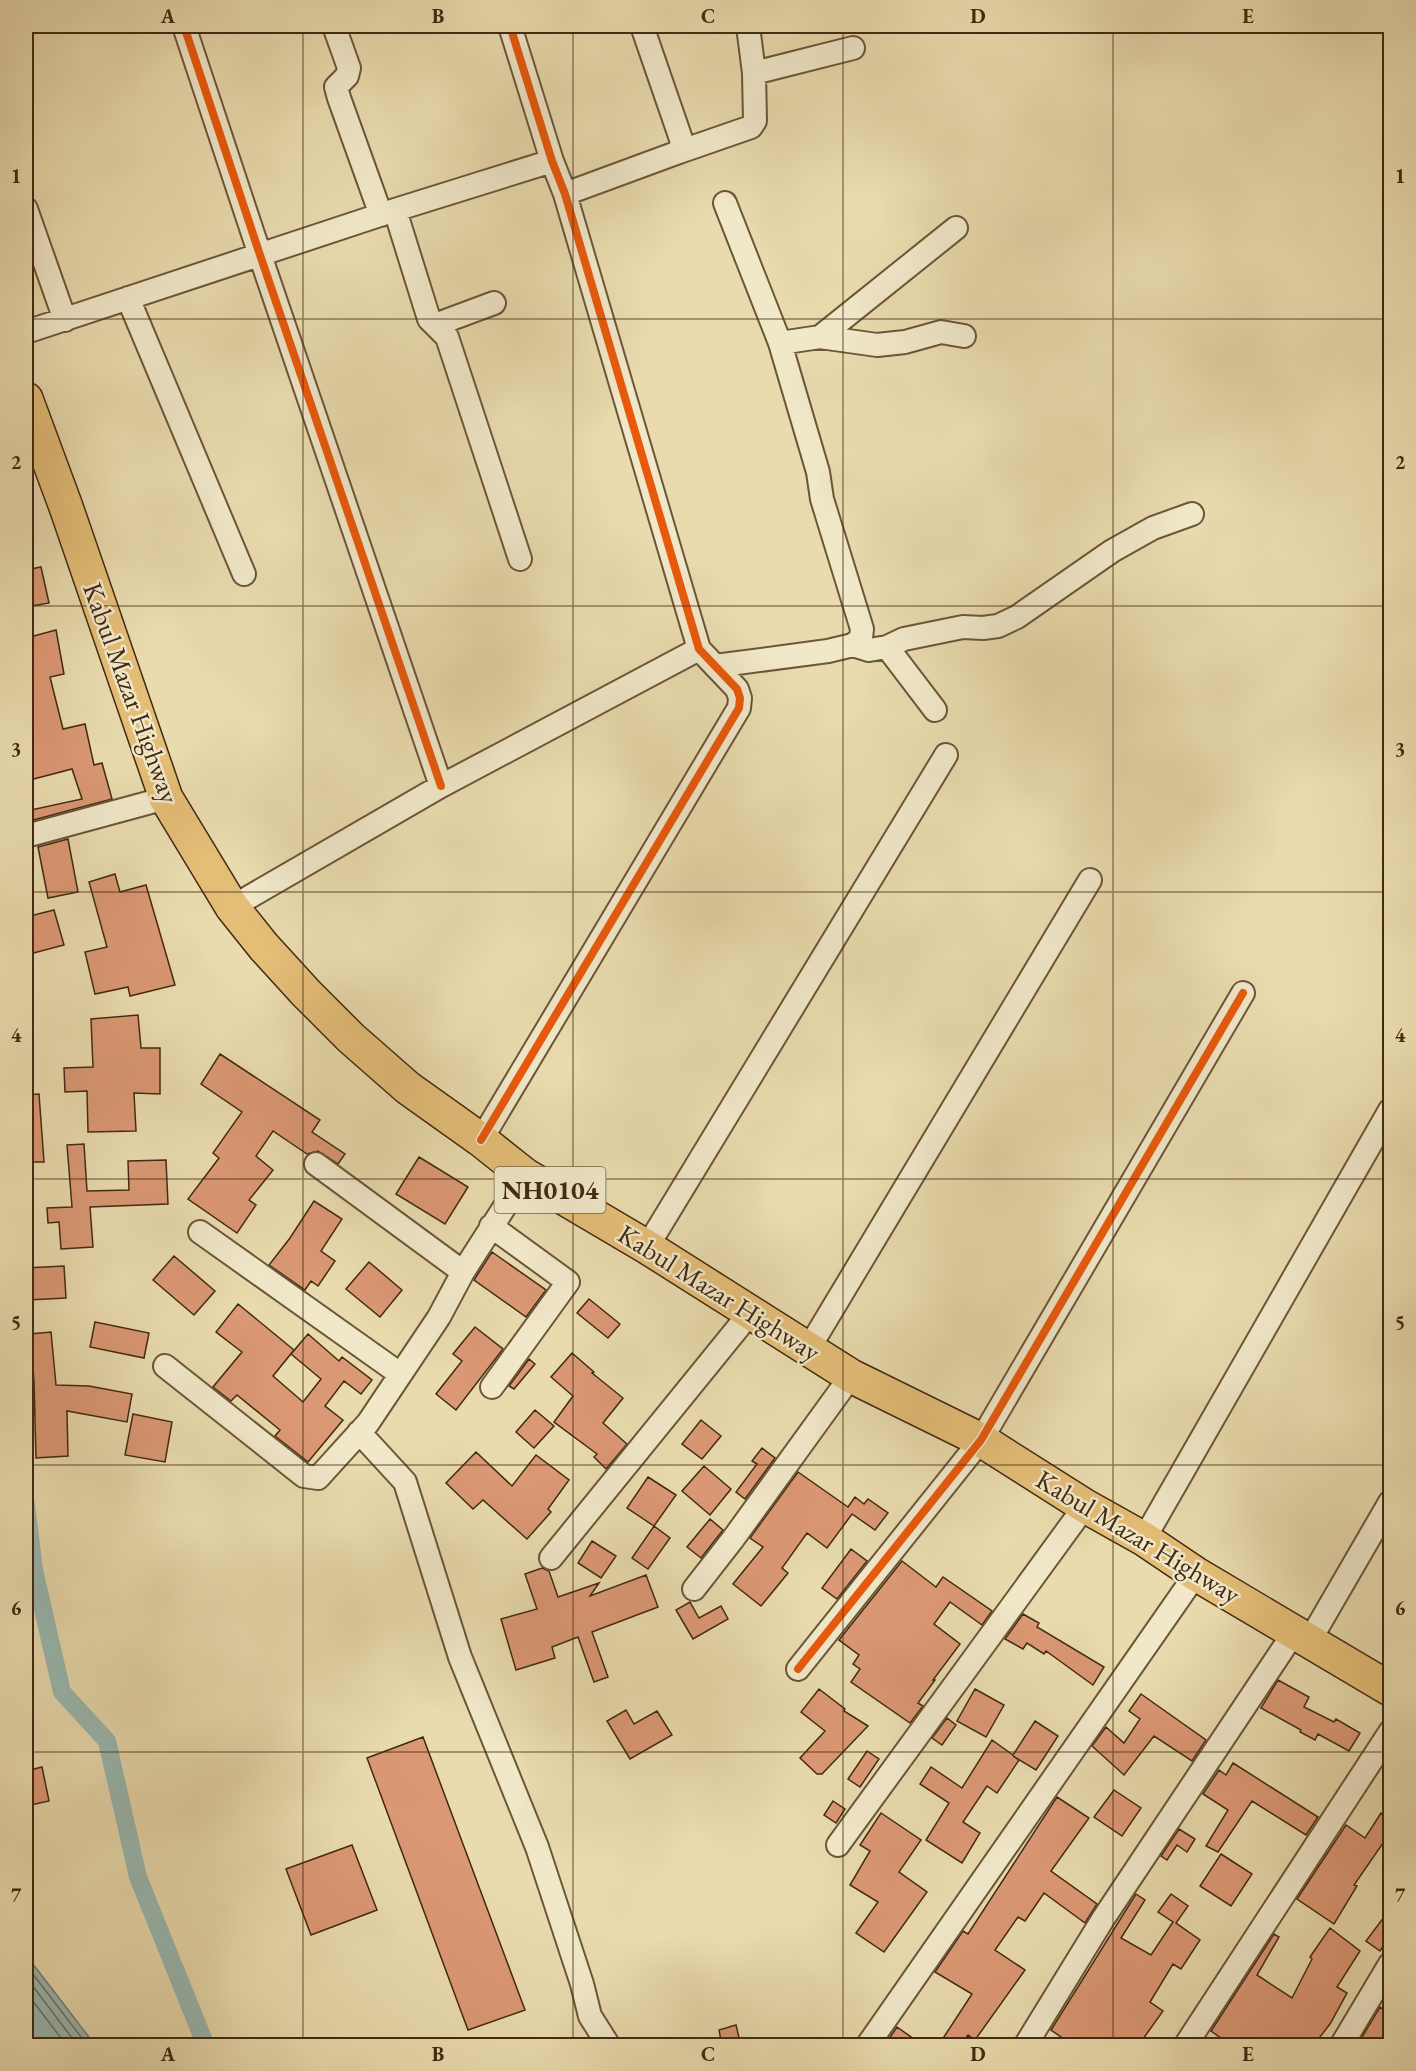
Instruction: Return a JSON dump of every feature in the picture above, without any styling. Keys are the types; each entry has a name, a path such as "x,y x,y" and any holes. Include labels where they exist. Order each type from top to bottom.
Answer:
{"highway":[{"name":"Kabul Mazar Highway","path":"26,399 66,507 166,798 232,907 264,947 351,1038 408,1088 481,1140 525,1175 647,1248 851,1376 981,1440 1085,1506 1144,1539 1196,1574 1390,1689"}],"street":[{"path":"184,26 441,786"},
{"path":"334,26 349,68 347,76 336,87 339,98 388,212 429,319 447,337 520,559"},
{"path":"481,1140 739,708 740,698 737,689 699,649 565,194 552,161 510,26"},
{"path":"642,26 682,141 679,152"},
{"path":"565,194 751,127 755,121 754,73 748,26"},
{"path":"754,73 853,48"},
{"path":"26,332 388,212 552,161"},
{"path":"715,666 828,651 853,645 861,638 862,629 822,499 818,472 780,343 726,202"},
{"path":"26,209 65,320"},
{"path":"820,337 956,228"},
{"path":"128,298 244,574"},
{"path":"435,325 494,303"},
{"path":"780,343 820,337 877,345 905,342 941,332 964,336"},
{"path":"853,645 869,650 904,639 963,627 998,626 1017,617 1112,551 1153,528 1192,514"},
{"path":"887,646 935,710"},
{"path":"232,907 441,786 699,649"},
{"path":"647,1248 946,755"},
{"path":"26,836 166,798"},
{"path":"809,1348 1090,880"},
{"path":"798,1669 981,1440 1243,993"},
{"path":"1144,1539 1390,1110"},
{"path":"316,1164 463,1272"},
{"path":"165,1366 304,1476 318,1478 360,1432 439,1317 463,1272 525,1175"},
{"path":"491,1226 568,1282 492,1387"},
{"path":"200,1232 400,1374"},
{"path":"551,1558 750,1313"},
{"path":"694,1589 851,1376"},
{"path":"360,1432 405,1482 460,1657 537,1847 582,1984 590,2016 609,2046"},
{"path":"1025,2046 1103,1919 1303,1636 1390,1502"},
{"path":"838,1845 1085,1506"},
{"path":"867,2046 1196,1574"},
{"path":"1185,2046 1390,1732"},
{"path":"1341,2046 1390,1964"}],"water":[{"path":"26,1955 95,2045 26,2045"}],"building":[{"path":"41,567 49,603 26,607 26,570"},
{"path":"56,630 64,674 50,677 63,729 85,724 94,765 102,763 112,799 26,822 26,811 82,799 72,769 26,781 26,690 29,690 26,672 26,638"},
{"path":"68,839 78,892 48,898 38,847"},
{"path":"115,874 120,892 146,885 175,985 130,996 128,987 95,994 85,952 107,947 89,882"},
{"path":"54,910 64,945 26,955 26,917"},
{"path":"138,1015 141,1048 160,1048 160,1094 134,1093 136,1131 88,1132 87,1091 65,1092 64,1068 93,1067 91,1019"},
{"path":"220,1054 320,1120 312,1132 345,1154 338,1164 318,1151 307,1154 273,1131 256,1156 273,1170 249,1200 256,1205 237,1233 188,1199 219,1158 213,1153 242,1112 201,1084"},
{"path":"39,1094 44,1162 30,1162 29,1138 26,1138 26,1095"},
{"path":"84,1144 87,1191 129,1190 128,1161 166,1160 168,1204 90,1207 93,1247 61,1249 59,1222 48,1223 47,1208 72,1207 67,1145"},
{"path":"419,1157 468,1187 445,1224 396,1194"},
{"path":"314,1201 342,1219 321,1251 335,1261 318,1286 311,1281 305,1290 269,1265"},
{"path":"492,1252 546,1290 526,1317 474,1280"},
{"path":"174,1256 215,1291 194,1315 153,1280"},
{"path":"369,1262 402,1290 380,1317 346,1289"},
{"path":"64,1266 66,1298 28,1300 26,1268"},
{"path":"589,1299 620,1324 608,1338 577,1313"},
{"path":"238,1304 294,1350 273,1376 303,1402 321,1379 291,1354 308,1334 339,1361 342,1357 372,1380 361,1394 344,1381 325,1406 343,1420 308,1462 275,1436 280,1430 237,1395 231,1401 213,1387 242,1352 216,1332"},
{"path":"95,1322 149,1333 144,1358 90,1347"},
{"path":"475,1327 503,1349 456,1410 436,1394 462,1361 453,1354"},
{"path":"51,1332 56,1385 89,1386 132,1394 127,1422 67,1411 68,1456 36,1458 30,1334"},
{"path":"572,1353 623,1398 603,1423 627,1444 606,1469 594,1457 597,1454 554,1422 573,1396 551,1377"},
{"path":"529,1359 535,1364 514,1389 509,1386"},
{"path":"535,1410 554,1426 534,1448 516,1432"},
{"path":"133,1414 172,1422 165,1462 125,1455"},
{"path":"701,1420 721,1436 702,1459 682,1444"},
{"path":"762,1448 775,1458 745,1499 736,1492 757,1464 752,1461"},
{"path":"476,1452 512,1486 536,1455 569,1480 548,1509 551,1512 527,1539 483,1500 473,1509 446,1483"},
{"path":"704,1466 731,1489 710,1515 682,1491"},
{"path":"798,1472 848,1507 855,1497 864,1504 868,1499 888,1513 875,1530 852,1514 827,1548 807,1533 782,1568 788,1573 761,1606 733,1584 763,1547 750,1538"},
{"path":"648,1477 676,1495 654,1526 627,1508"},
{"path":"710,1519 723,1530 701,1558 687,1547"},
{"path":"654,1526 670,1538 648,1569 632,1558"},
{"path":"592,1541 616,1556 601,1578 578,1563"},
{"path":"851,1549 867,1561 837,1599 822,1588"},
{"path":"902,1561 936,1587 943,1577 992,1611 982,1625 950,1602 934,1624 960,1644 918,1703 923,1706 910,1723 851,1682 860,1669 853,1664 859,1655 839,1640"},
{"path":"542,1568 549,1571 558,1597 599,1583 590,1596 646,1575 658,1607 592,1632 608,1677 594,1682 578,1637 552,1647 555,1658 516,1670 501,1619 537,1609 525,1574"},
{"path":"690,1602 699,1618 721,1606 728,1619 693,1639 676,1610"},
{"path":"1023,1614 1039,1623 1037,1627 1104,1667 1093,1685 1046,1651 1044,1654 1027,1643 1023,1649 1005,1639"},
{"path":"1278,1680 1309,1697 1304,1707 1334,1722 1336,1719 1360,1733 1349,1751 1318,1734 1315,1740 1261,1708"},
{"path":"819,1689 845,1709 844,1711 868,1726 822,1774 817,1774 800,1758 825,1731 801,1712"},
{"path":"975,1689 1004,1705 986,1737 957,1721"},
{"path":"1141,1694 1206,1740 1192,1761 1154,1736 1124,1775 1092,1746 1106,1727 1124,1743 1140,1719 1129,1711"},
{"path":"626,1710 634,1724 657,1711 672,1735 630,1759 607,1721"},
{"path":"947,1718 956,1725 942,1745 932,1738"},
{"path":"1035,1721 1058,1736 1036,1770 1013,1756 1019,1760 997,1793 987,1786 963,1822 980,1833 962,1863 926,1840 949,1803 920,1784 931,1767 962,1788 992,1740 1013,1755"},
{"path":"423,1737 525,2010 468,2030 367,1758"},
{"path":"867,1751 879,1759 860,1787 848,1779"},
{"path":"1233,1763 1318,1817 1306,1835 1252,1801 1218,1852 1206,1846 1228,1810 1203,1794 1219,1770 1226,1775"},
{"path":"42,1767 49,1801 26,1806 26,1771"},
{"path":"1114,1790 1141,1808 1122,1836 1094,1817"},
{"path":"1057,1797 1089,1818 1051,1871 1097,1904 1085,1923 1044,1893 1025,1921 1018,1917 995,1950 1025,1970 975,2040 968,2035 961,2046 938,2046 972,1994 935,1972 963,1931 968,1934"},
{"path":"833,1801 845,1809 836,1823 824,1815"},
{"path":"881,1813 921,1840 899,1872 927,1892 884,1952 856,1933 878,1902 850,1885 870,1851 860,1845"},
{"path":"1381,1813 1390,1818 1390,1847 1383,1843 1354,1885 1357,1886 1334,1924 1297,1899 1346,1825 1365,1838"},
{"path":"1179,1829 1195,1839 1187,1852 1177,1845 1167,1860 1161,1856"},
{"path":"352,1845 377,1910 311,1935 286,1869"},
{"path":"1221,1854 1252,1874 1231,1906 1200,1886"},
{"path":"1136,1894 1145,1900 1121,1938 1151,1955 1173,1922 1158,1912 1171,1894 1188,1906 1176,1923 1200,1940 1181,1969 1173,1964 1150,2002 1163,2011 1138,2046 1056,2046 1061,2037 1051,2030"},
{"path":"1390,1909 1390,1936 1380,1951 1366,1941"},
{"path":"1330,1928 1360,1951 1337,1987 1347,1993 1330,2024 1313,2046 1232,2046 1211,2031 1274,1934 1279,1937 1257,1975 1292,1998 1312,1959 1310,1957"},
{"path":"1380,2007 1390,2014 1390,2046 1375,2046 1362,2037"},
{"path":"736,2025 741,2046 722,2046 719,2030"},
{"path":"897,2027 924,2046 884,2046"}],"waterway":[{"path":"26,1504 34,1570 62,1692 107,1741 138,1877 206,2046"}],"cycle path":[{"path":"184,26 441,786"},
{"path":"481,1140 739,708 740,698 737,689 699,649 565,194 552,161 510,26"},
{"path":"798,1669 981,1440 1243,993"}]}
